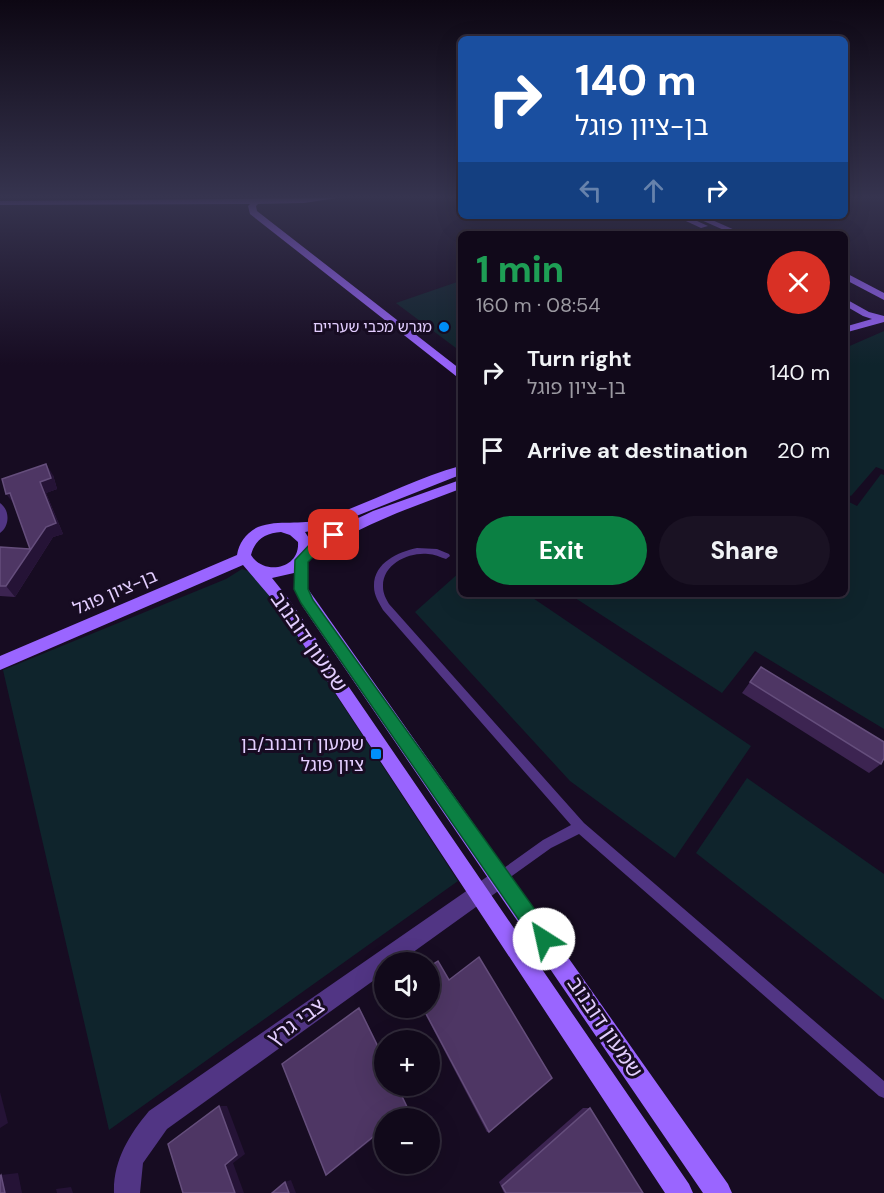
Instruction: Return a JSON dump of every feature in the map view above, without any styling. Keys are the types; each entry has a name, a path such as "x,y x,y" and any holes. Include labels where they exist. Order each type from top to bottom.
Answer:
{"street":[{"path":"307,254 458,372"},
{"path":"848,277 884,297"},
{"path":"848,304 866,314 884,319"},
{"path":"848,329 884,319"},
{"path":"458,471 321,525 290,529 276,528 257,534 245,547 251,564 278,572 288,569 322,541 344,530 458,485"},
{"path":"290,529 299,533 305,540 307,548 302,559"},
{"name":"שמעון דובנוב","path":"302,559 301,589 308,603 719,1193"},
{"name":"שמעון דובנוב","path":"251,564 283,602 680,1193"},
{"name":"בן-ציון פוגל","path":"0,663 251,564"},
{"name":"צבי גרץ","path":"127,1193 127,1170 138,1144 159,1120 501,877"}],"lane":[{"path":"0,506 4,517 0,530"},
{"path":"446,556 437,551 424,549 409,551 394,559 379,580 379,593 386,607 580,827 884,1091"},
{"path":"501,877 547,844 580,827"}],"shaded area":[{"name":"מגרש מכבי שעריים","path":"458,282 458,350 396,303"},
{"path":"884,331 884,470 876,467 851,496 848,495 848,347"},
{"path":"881,474 884,475 884,729 755,651 722,693 574,597 848,597 848,502 857,506"},
{"path":"242,569 260,575 275,602 458,881 109,1130 3,670 226,579"},
{"path":"458,574 458,597 531,597 751,746 675,858 570,781 415,612"},
{"path":"747,778 884,874 884,1000 696,853"}],"building":[{"path":"46,464 51,478 40,482 56,523 46,527 6,586 0,586 0,547 30,549 10,493 6,494 2,479"},
{"path":"761,667 884,742 884,758 881,764 750,682"},
{"path":"479,957 552,1078 489,1132 440,1040 440,1030 435,1030 428,1018 440,1018 440,964 449,980"},
{"path":"359,1008 374,1039 374,1096 402,1096 408,1108 374,1108 374,1136 326,1175 282,1064"},
{"path":"219,1106 237,1155 225,1165 235,1193 183,1193 168,1144"},
{"path":"590,1108 643,1193 506,1193 502,1186"},
{"path":"1,1175 5,1193 0,1193"},
{"path":"285,1182 289,1193 272,1193"}],"place":[{"name":"מגרש מכבי שעריים","path":"444,327"},
{"name":"שמעון דובנוב/בן ציון פוגל","path":"376,754"}],"route":[{"path":"334,535 322,541 301,560 301,589 308,603 544,939"}]}
